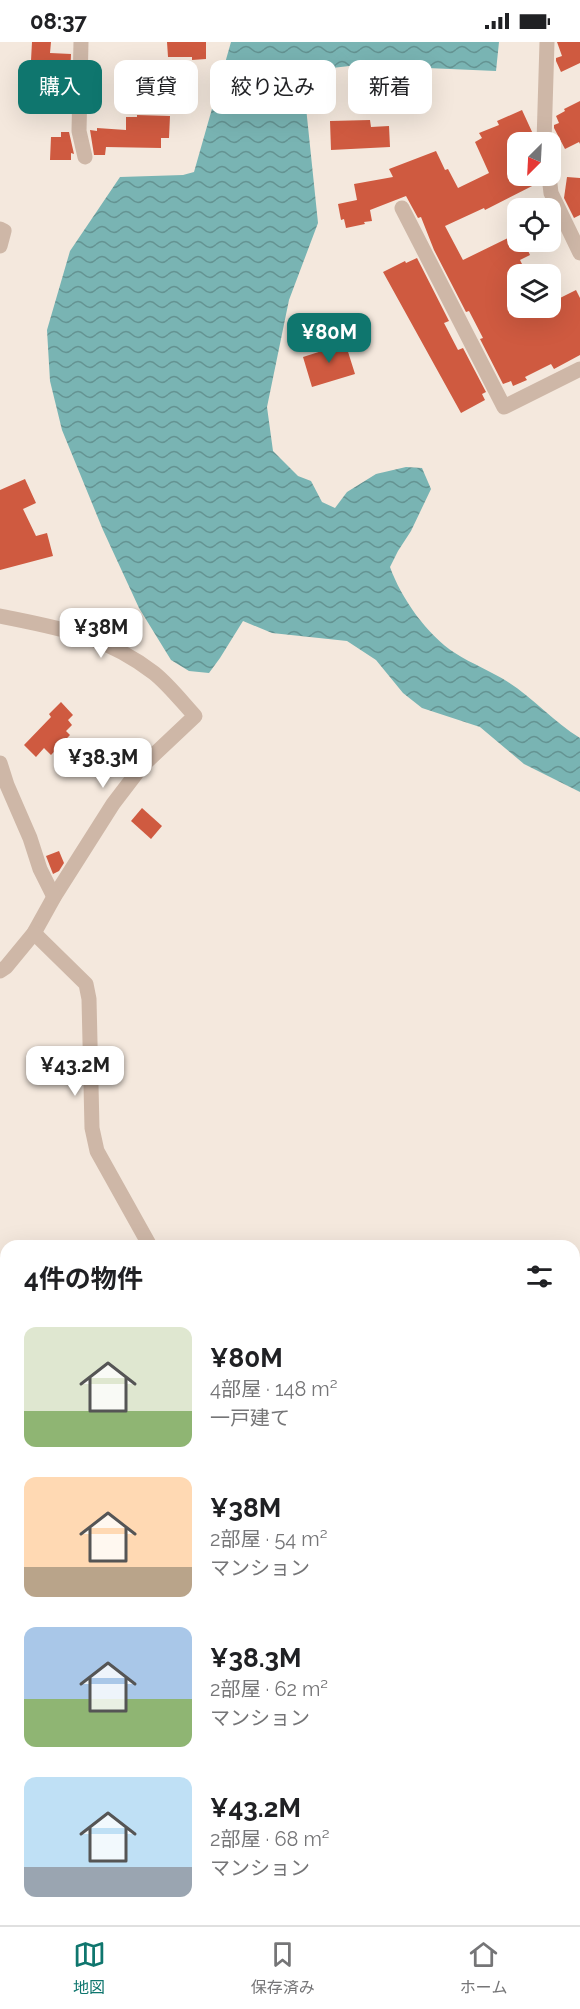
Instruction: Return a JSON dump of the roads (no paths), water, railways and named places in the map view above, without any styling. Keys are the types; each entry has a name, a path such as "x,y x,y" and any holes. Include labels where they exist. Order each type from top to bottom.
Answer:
{"street":[{"path":"81,42 79,131 85,157"},
{"path":"544,132 547,42"},
{"path":"550,186 551,193 580,253"},
{"path":"402,208 504,407 580,369"},
{"path":"0,229 4,231 0,246"},
{"path":"0,616 75,632 105,642 125,652 156,674 195,716 142,766 112,804 34,933 6,967 0,971"},
{"path":"0,763 40,868 54,897"},
{"path":"34,933 86,984 89,999 92,1128 97,1151 147,1240"},
{"path":"0,1586 0,1594"}],"water":[{"path":"231,42 499,42 496,71 432,68 432,60 348,60 348,66 336,68 336,60 226,60"},
{"path":"211,114 307,114 318,223 289,300 267,407 273,451 298,476 311,481 322,502 335,508 347,492 376,474 406,467 422,468 431,489 411,531 390,567 395,579 416,615 445,645 461,657 508,682 580,738 580,792 524,764 480,727 422,708 403,693 376,660 347,641 272,633 243,621 209,673 189,671 171,660 139,608 103,530 62,430 50,381 47,330 70,251 120,177 183,175 194,172"}]}
